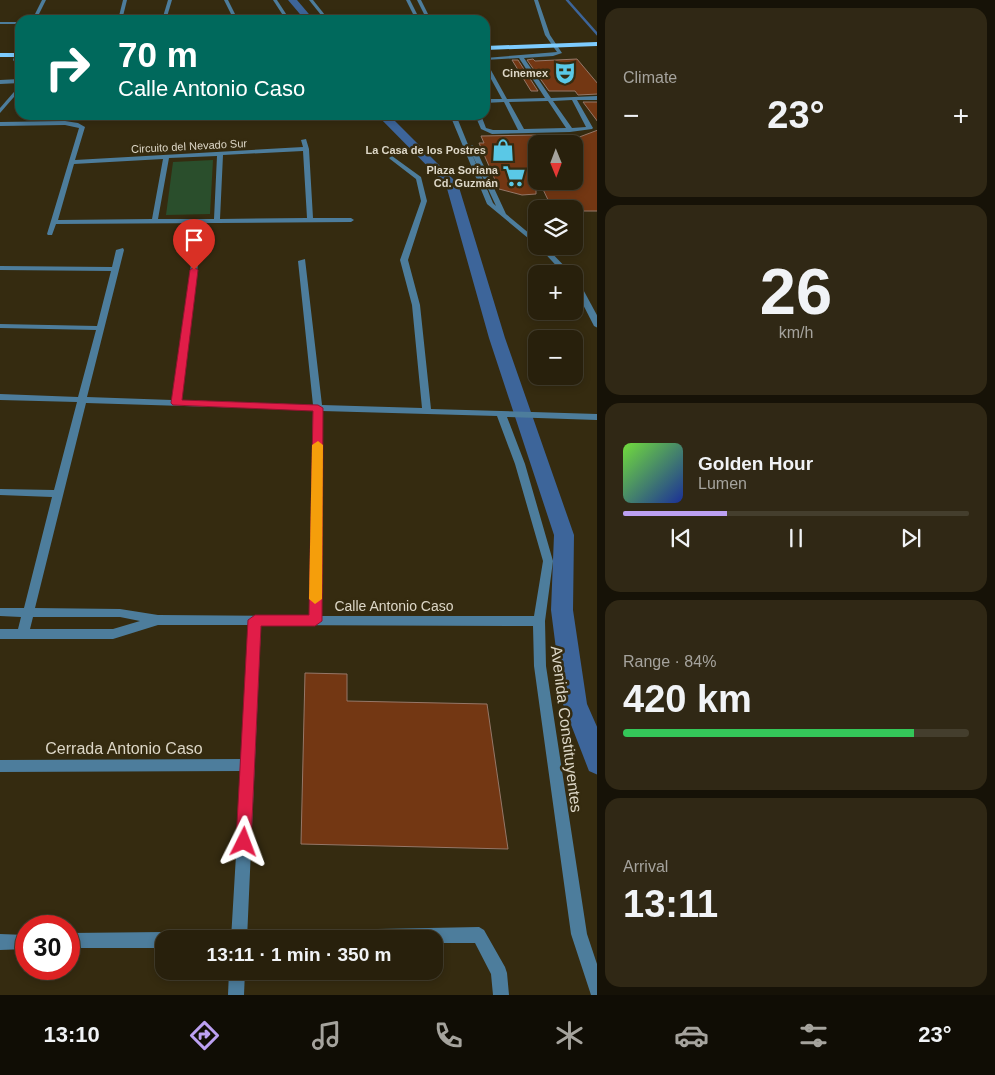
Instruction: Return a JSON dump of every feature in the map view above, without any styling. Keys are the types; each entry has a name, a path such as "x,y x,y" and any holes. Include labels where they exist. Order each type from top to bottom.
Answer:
{"main road":[{"path":"490,49 536,47 552,43 597,39"},
{"path":"490,43 597,44"},
{"path":"0,55 15,56"},
{"path":"0,60 15,57"}],"street":[{"path":"36,15 44,0"},
{"path":"121,15 125,0"},
{"path":"166,15 170,0"},
{"path":"226,0 233,14"},
{"path":"274,0 284,15"},
{"path":"311,0 323,15"},
{"path":"490,58 521,58 557,55 560,53 552,43 541,21 536,0"},
{"path":"415,15 409,3 420,2 426,15"},
{"path":"0,23 15,23"},
{"path":"521,58 570,130"},
{"path":"490,72 522,131"},
{"path":"0,82 15,81"},
{"path":"0,111 15,93"},
{"path":"480,120 484,129 488,131 587,129 591,126 573,98"},
{"path":"490,100 597,98"},
{"path":"454,120 490,204 528,236"},
{"path":"461,120 476,157 506,219"},
{"path":"0,124 79,126"},
{"path":"0,129 79,126"},
{"path":"50,234 72,162 79,126"},
{"path":"304,140 310,220"},
{"name":"Circuito del Nevado Sur","path":"72,162 306,149"},
{"path":"217,220 220,154"},
{"path":"156,220 166,158"},
{"path":"392,158 419,178 424,200 404,260 416,305 428,412"},
{"path":"55,222 351,220"},
{"path":"23,634 120,250"},
{"path":"176,403 197,250"},
{"path":"550,255 559,265"},
{"path":"302,261 318,408 315,621"},
{"path":"0,268 115,269"},
{"path":"583,297 597,324"},
{"path":"0,326 100,328"},
{"path":"0,397 597,417"},
{"name":"Avenida Constituyentes","path":"505,414 548,562 539,621 540,666 578,924 597,990"},
{"path":"0,492 58,494"},
{"name":"Calle Antonio Caso","path":"0,612 120,613 158,620 539,621"},
{"name":"Calle Antonio Caso","path":"0,634 113,634 158,620"},
{"path":"239,930 255,620"},
{"name":"Cerrada Antonio Caso","path":"0,766 247,765"},
{"path":"443,936 479,935 499,973 501,995"},
{"path":"80,941 155,940"},
{"path":"0,942 15,942"},
{"path":"236,995 237,980"}],"green space":[{"path":"213,160 210,214 166,215 173,162"}],"building":[{"name":"Cinemex","path":"577,59 597,83 597,94 578,95 575,91 549,91 527,60"},
{"path":"512,60 518,60 538,91 531,91"},
{"path":"583,102 597,102 597,121"},
{"path":"597,130 597,211 584,211 583,200 548,200 543,190 583,190 583,136"},
{"path":"528,135 528,190 536,190 536,194 522,195 499,189 479,143 484,143 481,136"},
{"path":"305,673 347,674 347,701 487,704 508,849 301,844"}],"waterway":[{"path":"292,0 306,15"},
{"path":"567,0 597,34"},
{"path":"388,120 452,184 497,338 564,535 562,610 575,704 597,760"}],"slow traffic":[{"path":"315,599 318,445"}],"place":[{"name":"Cinemex","path":"565,73"},
{"name":"La Casa de los Postres","path":"503,150"},
{"name":"Plaza Soriana Cd. Guzmán","path":"514,176"}],"route":[{"path":"194,270 176,403 318,408 315,621 255,620 244,842"}]}
